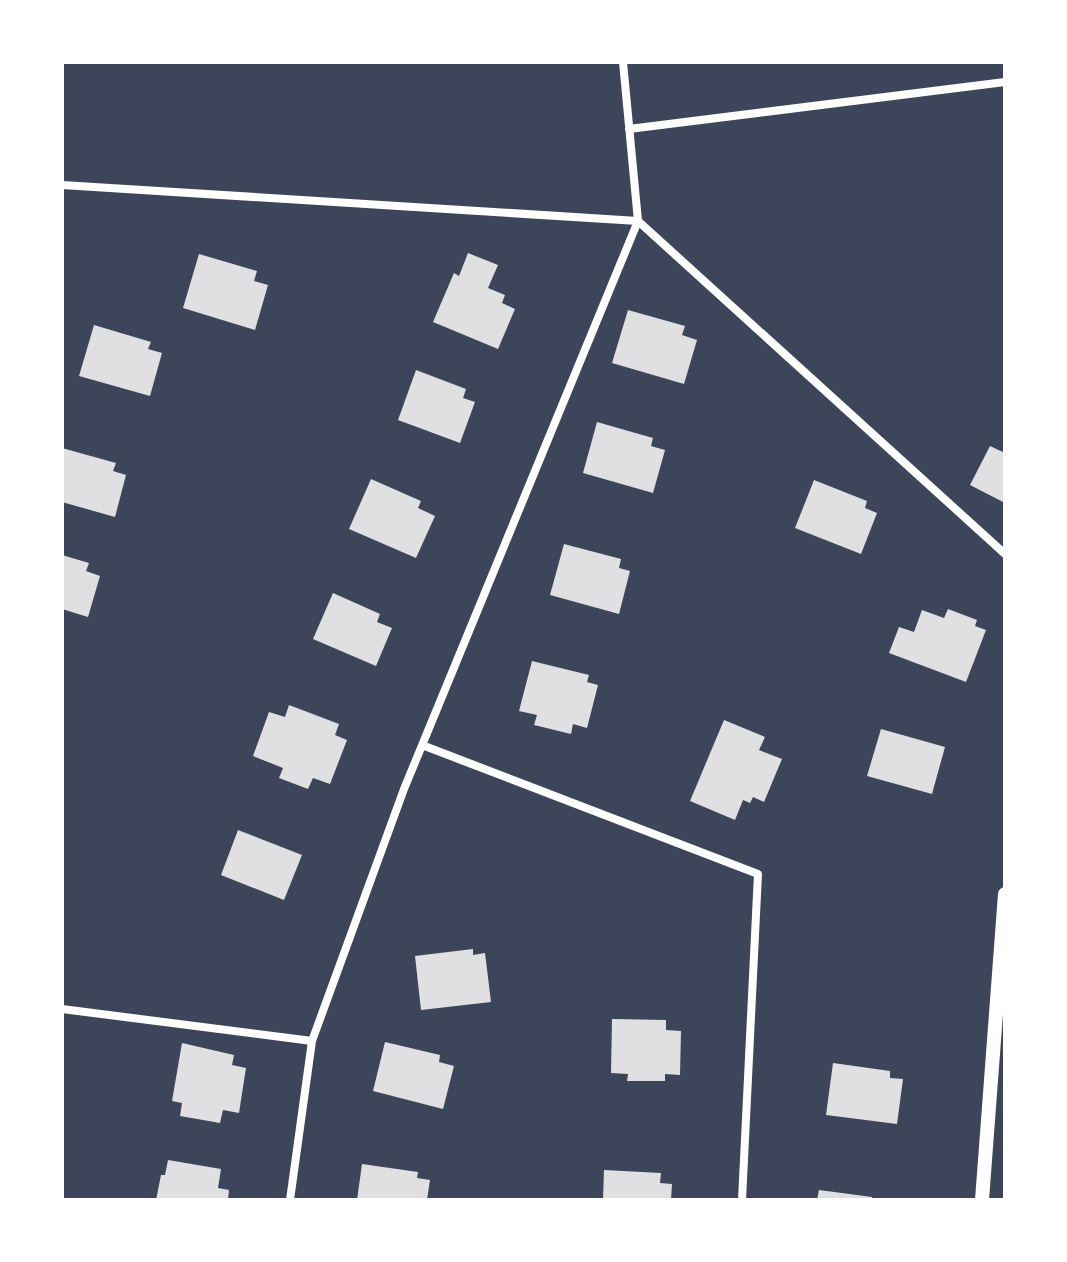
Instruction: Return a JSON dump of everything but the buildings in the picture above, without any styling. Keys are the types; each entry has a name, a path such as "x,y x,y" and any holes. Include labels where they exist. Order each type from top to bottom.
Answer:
{"street":[{"path":"290,1200 312,1041 422,745 638,221 623,62"},
{"path":"629,129 1005,82"},
{"path":"62,185 638,221 1005,554"},
{"path":"422,745 758,874 742,1200"},
{"path":"982,1200 1005,894"},
{"path":"62,1009 312,1041"}],"shaded area":[{"path":"62,62 1005,62 1005,1200 62,1200"}]}
